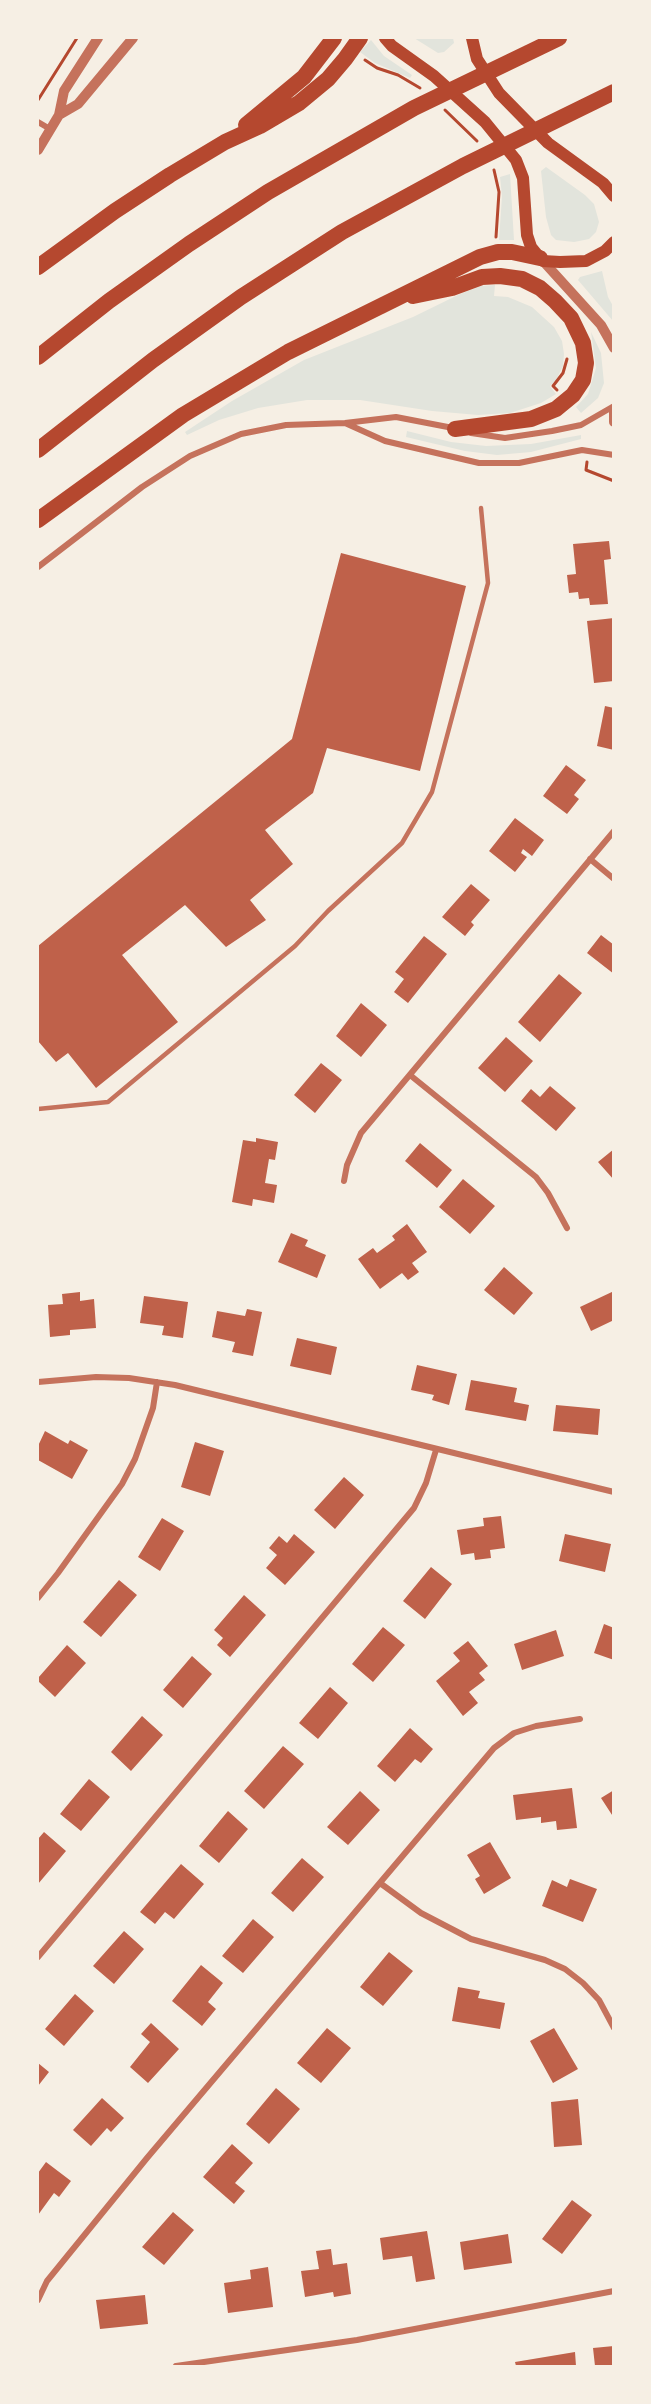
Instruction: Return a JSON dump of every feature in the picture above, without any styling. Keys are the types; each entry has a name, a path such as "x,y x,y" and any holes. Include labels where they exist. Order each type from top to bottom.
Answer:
{"highway":[{"path":"225,142 304,77 334,38"},
{"path":"38,267 114,211 225,142 260,126 310,94 340,65 360,38"},
{"path":"38,357 109,301 268,192 414,108 559,38"},
{"path":"38,450 153,360 241,297 342,232 463,166 614,92"},
{"path":"38,520 144,442 212,396 288,352 480,257 498,252 512,252 542,259"},
{"path":"391,300 452,288 483,277 504,276 522,279 546,292 571,318 578,330 586,353 586,363 583,380 573,396 544,416 455,429"}],"main road":[{"path":"386,38 395,49 434,76 485,122 516,160 523,178 527,235 531,247 542,259 571,263 586,261 605,251 614,242"},
{"path":"472,38 477,59 499,93 548,143 603,183 614,196"}],"street":[{"path":"38,150 59,115 64,91 98,38"},
{"path":"59,115 78,104 133,38"},
{"path":"38,122 50,129"},
{"path":"542,259 601,325 614,348"},
{"path":"38,567 142,487 209,447 241,435 286,425 345,423 396,417 486,437 505,438 581,425 614,406"},
{"path":"614,412 614,422"},
{"path":"345,423 385,441 479,463 519,463 582,450 614,455"},
{"path":"344,1181 347,1165 361,1133 614,831"},
{"path":"590,859 614,879"},
{"path":"410,1075 536,1177 548,1193 567,1228"},
{"path":"38,1382 96,1377 129,1378 175,1385 436,1450 614,1491"},
{"path":"38,1598 122,1484 135,1459 153,1408 157,1382"},
{"path":"38,1957 414,1508 426,1483 436,1450"},
{"path":"38,2300 47,2281 133,2175 494,1748 514,1733 536,1726 580,1719"},
{"path":"380,1883 421,1913 471,1939 545,1960 566,1969 599,2000 614,2028"},
{"path":"176,2367 357,2340 614,2291"}],"lane":[{"path":"38,1109 108,1102 295,946 328,911 402,843 432,792 488,583 482,508"}],"path":[{"path":"38,100 77,38"},
{"path":"358,55 377,68 398,75 424,92"},
{"path":"439,104 471,133 482,147"},
{"path":"492,166 499,192 496,243"},
{"path":"554,386 563,373 567,354"},
{"path":"587,462 586,470 614,481"}],"shaded area":[{"path":"414,38 453,38 454,43 444,52 438,53"},
{"path":"371,40 384,56 412,75 410,78 375,63 360,52"},
{"path":"546,167 594,204 599,222 596,232 589,239 574,242 556,240 551,235 546,217 541,171"},
{"path":"510,174 514,240 499,240 502,196 500,177"},
{"path":"602,271 608,297 613,306 613,321 578,280 580,277"},
{"path":"495,285 494,296 508,297 532,307 554,327 562,341 563,366 550,386 556,394 541,403 510,413 478,415 432,411 360,400 307,400 258,408 219,420 187,435 185,432 232,401 304,360 413,317 460,294 481,286"},
{"path":"591,332 601,353 604,383 598,398 581,413 576,407 588,394 596,368"},
{"path":"407,431 451,442 486,446 531,444 581,435 581,439 531,452 497,455 465,451 406,437"}],"building":[{"path":"609,541 611,559 604,560 608,604 590,605 589,598 579,599 578,592 569,593 567,575 576,574 573,544"},
{"path":"341,553 466,586 420,771 327,748 313,793 265,830 293,864 250,900 266,920 226,947 185,905 122,955 178,1022 96,1088 68,1053 56,1062 38,1041 38,946 292,739"},
{"path":"614,618 614,681 594,683 587,621"},
{"path":"605,706 614,708 614,750 597,746"},
{"path":"566,765 586,780 574,795 579,799 567,814 543,796"},
{"path":"515,818 544,840 532,856 523,849 521,853 527,857 515,872 489,851"},
{"path":"471,884 490,900 471,922 474,925 465,936 442,917"},
{"path":"601,935 614,945 614,974 587,953"},
{"path":"424,936 447,954 408,1003 394,992 404,979 395,972"},
{"path":"559,974 582,993 540,1042 518,1022"},
{"path":"361,1003 387,1025 361,1057 336,1036"},
{"path":"506,1037 533,1061 505,1092 478,1068"},
{"path":"321,1063 342,1080 315,1113 294,1095"},
{"path":"550,1086 576,1108 556,1131 521,1101 531,1089 540,1097"},
{"path":"256,1138 278,1142 275,1160 269,1159 265,1183 277,1185 274,1203 253,1199 252,1206 232,1202 243,1140 256,1142"},
{"path":"420,1143 452,1170 437,1188 405,1161"},
{"path":"614,1149 614,1180 598,1162"},
{"path":"463,1179 495,1206 470,1234 439,1207"},
{"path":"407,1224 427,1252 412,1263 419,1272 408,1280 402,1273 380,1289 358,1259 373,1248 377,1253 395,1240 392,1236"},
{"path":"291,1233 308,1240 305,1246 326,1255 317,1278 278,1262"},
{"path":"504,1267 533,1293 514,1315 484,1290"},
{"path":"614,1291 614,1320 591,1331 580,1307"},
{"path":"80,1292 80,1301 94,1299 96,1328 70,1330 70,1335 50,1337 48,1305 63,1304 62,1294"},
{"path":"144,1296 188,1302 183,1338 162,1335 164,1326 140,1323"},
{"path":"247,1309 262,1312 253,1356 232,1352 235,1342 212,1337 217,1311 245,1316"},
{"path":"297,1338 337,1347 331,1375 290,1366"},
{"path":"417,1365 457,1374 449,1405 432,1400 434,1395 411,1390"},
{"path":"471,1380 517,1388 514,1402 529,1405 526,1421 465,1410"},
{"path":"556,1405 600,1409 598,1435 553,1431"},
{"path":"45,1431 68,1444 70,1440 88,1450 72,1479 38,1460 38,1446"},
{"path":"195,1442 224,1451 210,1496 181,1487"},
{"path":"344,1477 364,1495 335,1529 314,1510"},
{"path":"501,1516 505,1548 490,1550 491,1558 475,1560 474,1553 461,1555 457,1530 484,1526 483,1518"},
{"path":"162,1518 184,1531 160,1571 138,1557"},
{"path":"294,1534 315,1552 285,1585 266,1568 277,1555 269,1548 279,1536 287,1543"},
{"path":"565,1534 611,1544 605,1572 559,1561"},
{"path":"431,1567 452,1584 425,1619 403,1601"},
{"path":"119,1580 137,1595 101,1637 83,1622"},
{"path":"244,1595 266,1615 230,1657 217,1645 223,1638 214,1630"},
{"path":"604,1624 614,1628 614,1660 594,1653"},
{"path":"383,1627 405,1645 373,1682 352,1664"},
{"path":"556,1630 564,1656 522,1670 514,1644"},
{"path":"468,1641 488,1666 479,1673 485,1680 469,1692 478,1703 463,1716 436,1681 460,1661 453,1653"},
{"path":"67,1645 86,1663 55,1697 38,1681 38,1678"},
{"path":"192,1656 212,1674 183,1708 163,1690"},
{"path":"330,1687 348,1703 318,1739 299,1723"},
{"path":"142,1716 163,1735 131,1771 111,1752"},
{"path":"410,1728 433,1749 421,1763 415,1759 395,1782 377,1766"},
{"path":"283,1746 304,1764 264,1809 244,1791"},
{"path":"89,1779 110,1797 81,1831 60,1814"},
{"path":"572,1788 577,1828 557,1830 556,1821 541,1823 541,1817 516,1820 513,1795"},
{"path":"614,1790 614,1818 601,1798"},
{"path":"360,1791 380,1810 348,1845 327,1827"},
{"path":"228,1811 248,1829 219,1863 199,1846"},
{"path":"44,1832 66,1851 38,1884 38,1839"},
{"path":"490,1842 511,1878 484,1894 475,1879 480,1876 467,1855"},
{"path":"302,1858 324,1877 293,1912 271,1893"},
{"path":"181,1864 204,1884 174,1919 165,1912 155,1924 140,1912"},
{"path":"570,1879 597,1889 583,1922 542,1906 552,1880 567,1887"},
{"path":"253,1919 274,1937 243,1973 222,1956"},
{"path":"124,1931 144,1949 114,1984 93,1966"},
{"path":"389,1952 413,1971 383,2006 360,1987"},
{"path":"201,1965 223,1983 208,2002 216,2009 202,2026 172,2001"},
{"path":"458,1987 480,1991 478,1998 505,2003 500,2029 452,2021"},
{"path":"75,1994 94,2011 64,2046 45,2029"},
{"path":"151,2023 179,2049 148,2083 130,2067 150,2042 141,2034"},
{"path":"327,2028 351,2048 321,2083 297,2063"},
{"path":"554,2028 578,2069 553,2083 530,2041"},
{"path":"38,2063 49,2072 38,2086"},
{"path":"276,2088 300,2109 269,2144 246,2124"},
{"path":"102,2098 124,2118 111,2132 107,2128 91,2146 73,2130"},
{"path":"578,2099 582,2145 554,2147 551,2102"},
{"path":"232,2144 253,2163 235,2183 245,2191 234,2204 203,2177"},
{"path":"46,2162 71,2181 59,2197 54,2193 38,2215 38,2173"},
{"path":"572,2200 592,2215 562,2254 542,2239"},
{"path":"173,2212 194,2230 164,2265 142,2247"},
{"path":"427,2231 435,2279 416,2282 412,2256 383,2260 380,2238"},
{"path":"508,2234 512,2263 464,2270 460,2242"},
{"path":"331,2249 333,2265 347,2263 351,2294 334,2297 333,2292 305,2297 301,2271 319,2269 316,2251"},
{"path":"268,2267 273,2307 228,2313 224,2283 251,2279 250,2270"},
{"path":"145,2295 148,2324 100,2329 96,2300"},
{"path":"614,2346 614,2366 595,2366 593,2348"},
{"path":"575,2352 576,2366 516,2366 515,2362"}]}
